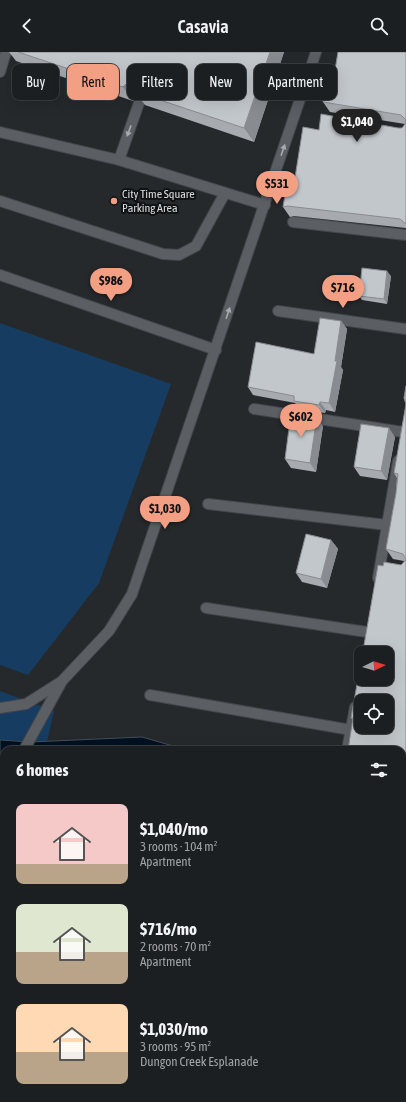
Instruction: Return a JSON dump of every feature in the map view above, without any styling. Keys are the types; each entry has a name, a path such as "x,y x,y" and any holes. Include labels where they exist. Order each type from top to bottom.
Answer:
{"street":[{"path":"0,72 6,52"},
{"path":"0,708 26,704 47,692 62,680 109,631 132,594 316,52"},
{"path":"119,160 139,103"},
{"path":"0,132 119,160 225,194 265,205"},
{"path":"0,201 163,254 179,254 196,246 225,194"},
{"path":"292,222 406,235"},
{"path":"0,275 216,350"},
{"path":"278,311 406,329"},
{"path":"254,409 401,439"},
{"path":"376,586 405,419"},
{"path":"208,504 387,525"},
{"path":"380,563 393,566"},
{"path":"206,608 368,632"},
{"path":"26,746 62,680"},
{"path":"150,695 351,730"},
{"path":"348,746 354,712"}],"shaded area":[{"path":"0,323 171,384 99,583 28,675 0,665"},
{"path":"0,691 54,711 47,742 0,740"},
{"path":"142,737 173,746 0,746 0,740 31,742"}],"building":[{"path":"18,52 270,52 266,64 254,64 254,99 244,128 160,100 187,100 187,64 127,64 127,84 123,87 119,86 119,64 67,64 67,68 59,66 59,64 54,64"},
{"path":"338,52 406,52 406,123 405,119 401,115 323,102 323,100 337,100 336,64"},
{"path":"321,114 398,128 402,128 406,123 406,224 400,219 287,206 283,207 287,183 294,184 303,127 319,130"},
{"path":"362,268 387,271 384,299 359,296"},
{"path":"320,318 341,321 335,361 337,361 329,403 320,402 319,405 294,401 294,396 248,387 256,342 314,354"},
{"path":"406,386 406,404 404,398"},
{"path":"406,404 406,560 403,554 386,549 398,474 394,473"},
{"path":"291,413 317,417 310,463 285,459"},
{"path":"361,424 389,428 381,471 354,467"},
{"path":"306,534 331,540 321,579 296,573"},
{"path":"406,560 406,746 349,746 354,701 354,734 394,734 394,694 355,694 357,686 394,686 394,646 363,646 378,565 383,566 384,562 401,565"}],"place":[{"name":"City Time Square Parking Area","path":"114,201"}]}
